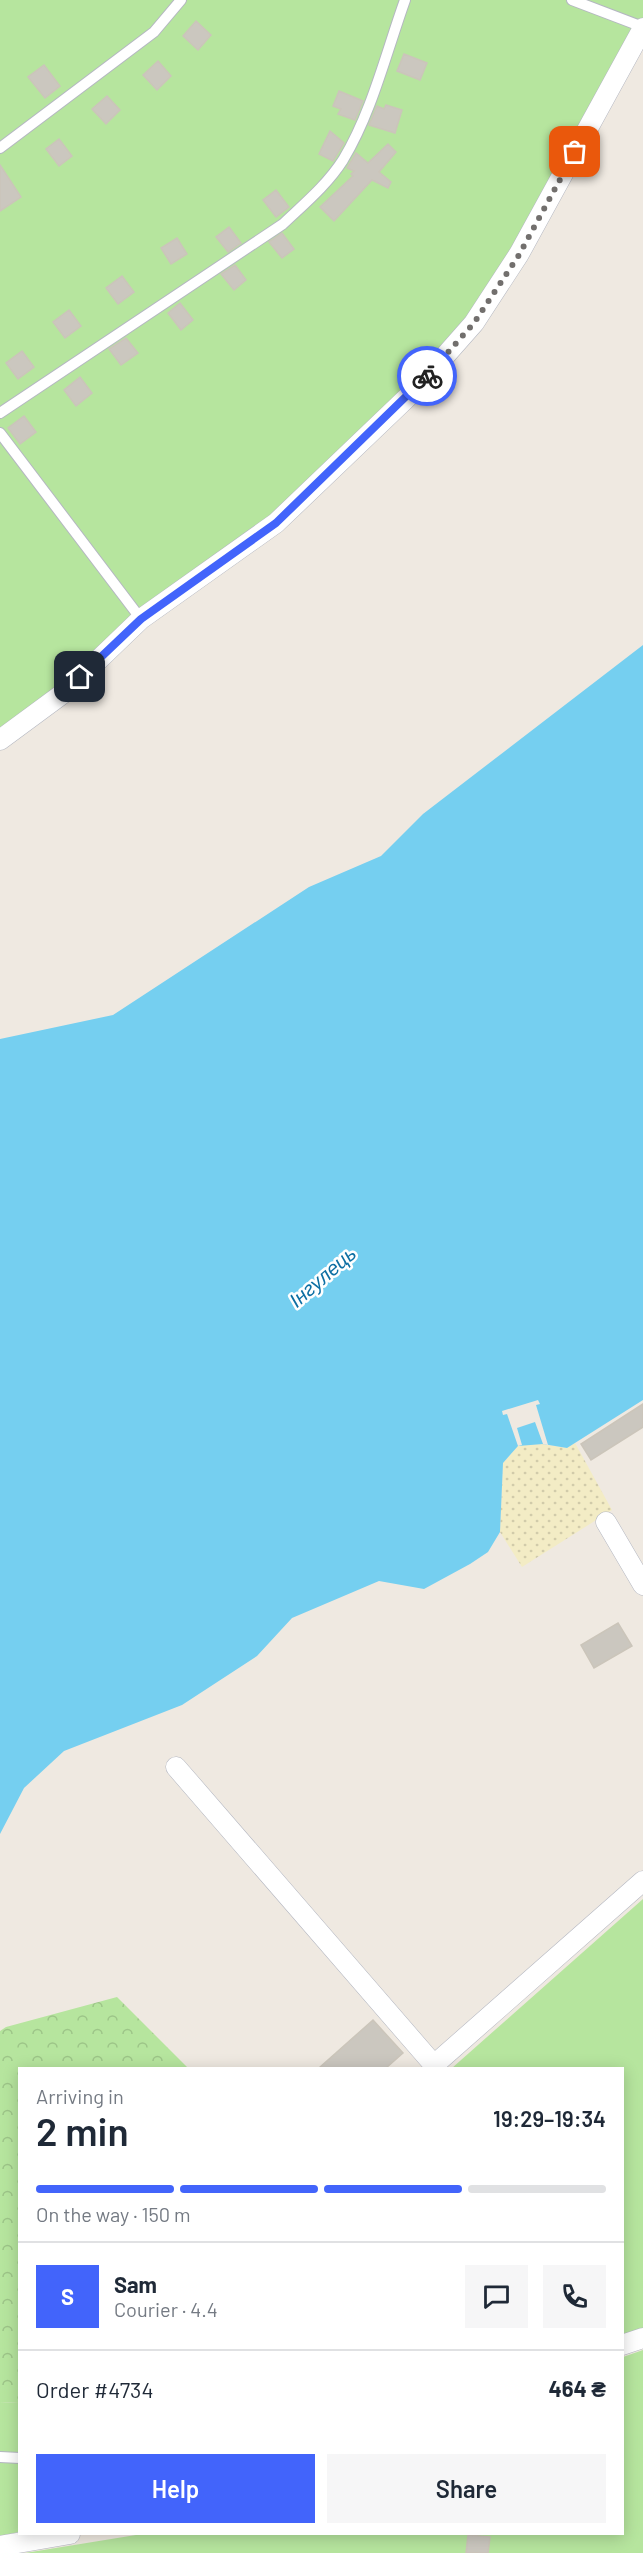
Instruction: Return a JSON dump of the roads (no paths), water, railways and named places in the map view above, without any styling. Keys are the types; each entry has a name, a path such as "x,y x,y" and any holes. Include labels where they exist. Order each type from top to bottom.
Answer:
{"street":[{"path":"0,740 65,692 141,619 276,523 414,391 474,323 519,255 643,28"},
{"path":"606,1522 643,1585"},
{"path":"176,1767 434,2065 643,1881"},
{"path":"624,2344 643,2338"},
{"path":"0,2546 64,2535"}],"lane":[{"path":"0,148 154,32 181,0"},
{"path":"0,413 283,224 321,189 342,161 361,125 405,0"},
{"path":"572,0 643,28"},
{"path":"0,433 141,619"},
{"path":"0,2457 18,2458"}],"water":[{"name":"Інгулець","path":"643,645 643,1400 567,1448 543,1444 518,1446 503,1463 500,1532 488,1552 424,1589 379,1581 292,1618 257,1656 182,1705 64,1751 24,1788 0,1834 0,1039 113,1015 309,887 381,856 423,814"}]}
